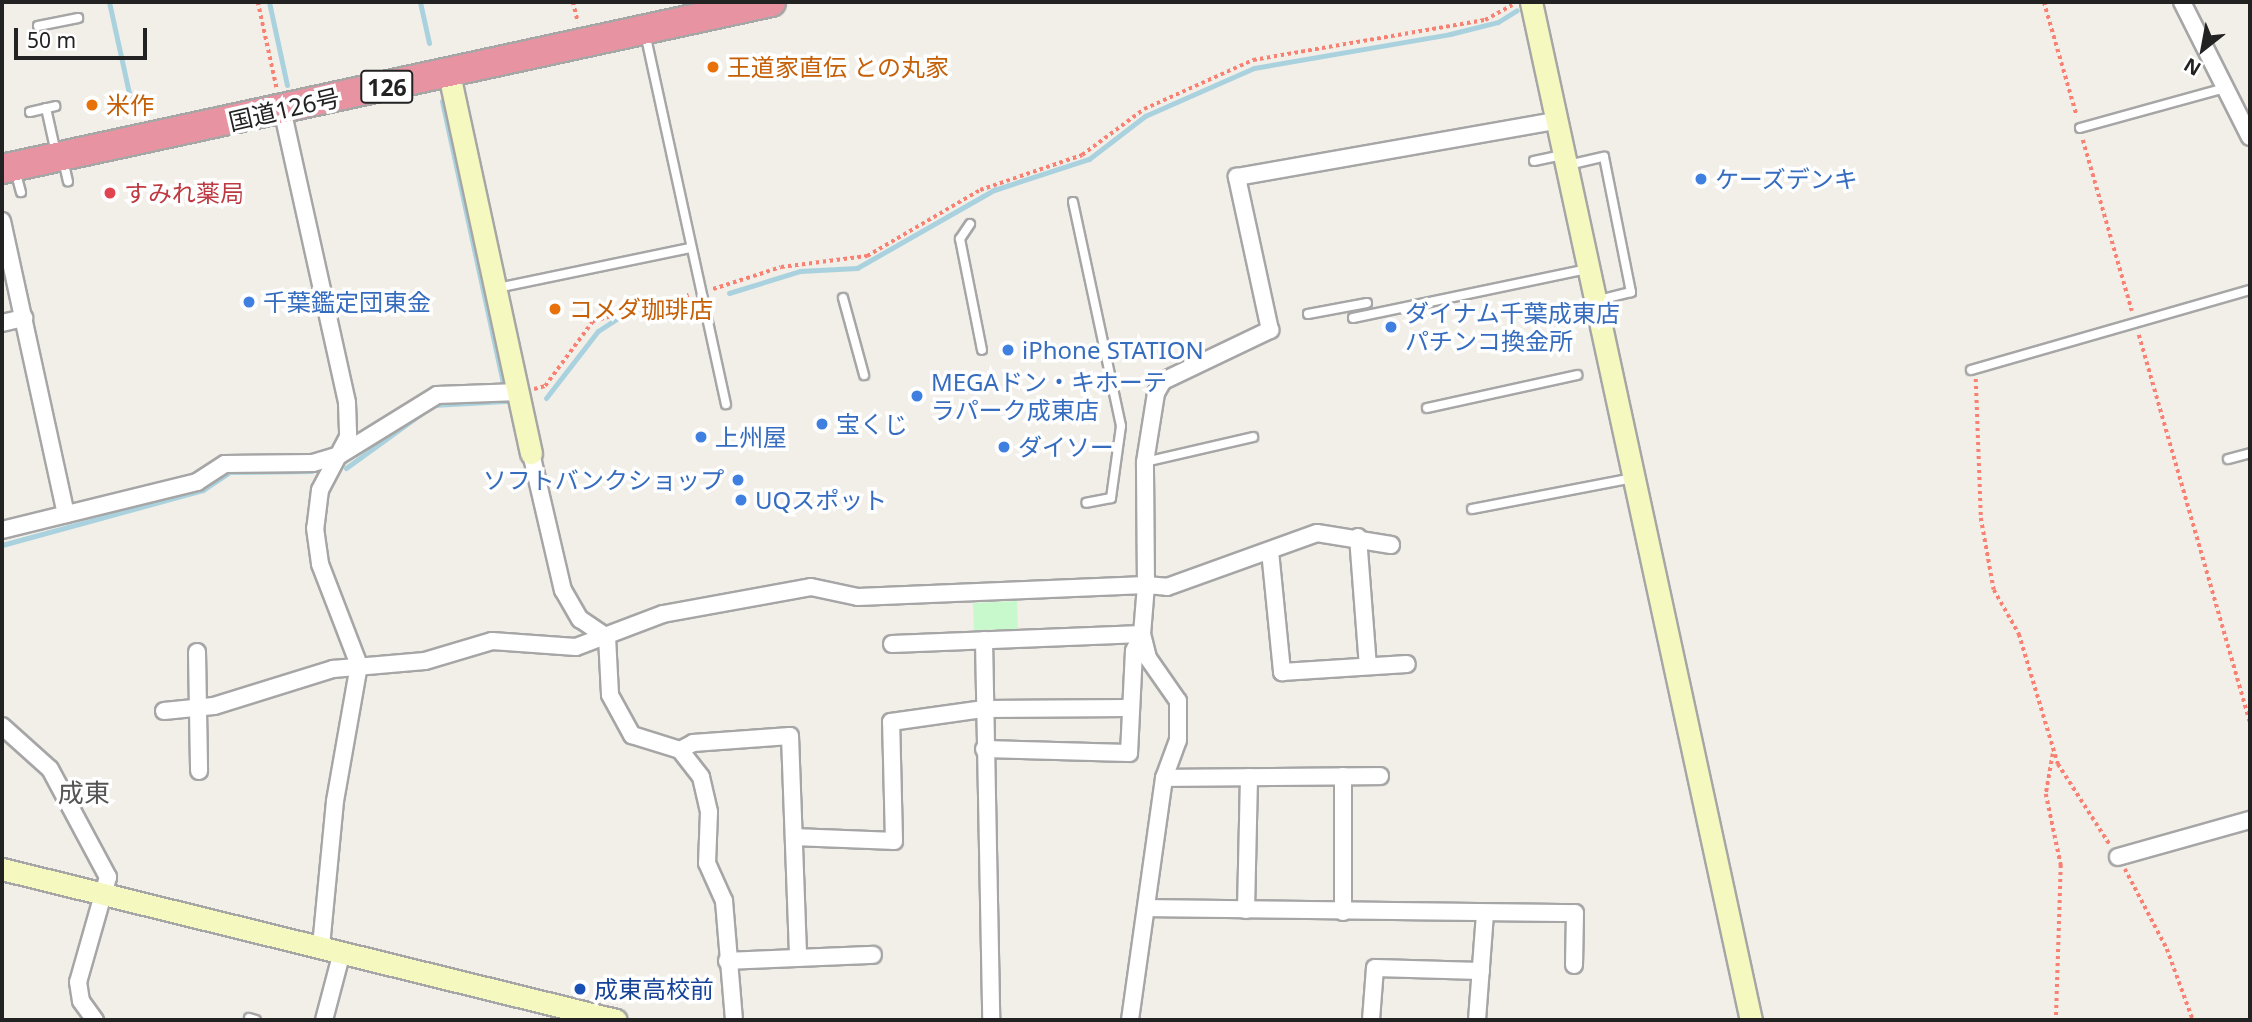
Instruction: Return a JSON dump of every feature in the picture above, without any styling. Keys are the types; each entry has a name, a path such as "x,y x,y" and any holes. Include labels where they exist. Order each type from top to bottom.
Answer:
{"highway":[{"name":"国道126号","path":"12,176 282,110 771,2"}],"street":[{"path":"1531,2 1751,1020"},
{"path":"2182,2 2225,88 2248,127"},
{"path":"449,74 563,590 580,619 607,637"},
{"path":"282,110 347,403 348,438 320,490 315,528 320,564 359,665 335,801 321,946"},
{"path":"1130,1020 1149,908 1164,778 1178,740 1178,701 1148,658 1142,634 1146,586 1145,462 1163,381 1270,330 1237,177 1556,121"},
{"path":"2,221 66,514"},
{"path":"2,323 24,318"},
{"path":"2,530 197,482 225,464 313,463 340,455 437,395 519,392"},
{"path":"164,711 195,707 359,665 425,661 492,641 576,647 663,614 811,587 858,597 1167,587 1317,533 1358,537 1391,545"},
{"path":"1358,537 1368,666"},
{"path":"1270,551 1282,672 1407,664"},
{"path":"892,644 1142,634"},
{"path":"984,750 1129,753 1133,651 1142,634"},
{"path":"607,637 610,695 632,734 680,750 701,777 706,800 707,863 724,901 734,1020"},
{"path":"984,640 991,1020"},
{"path":"197,652 195,707 200,771"},
{"path":"795,837 894,841 891,722 984,709 1130,708"},
{"path":"2,726 50,769 108,877 108,894 78,982 81,1001 95,1020"},
{"path":"680,750 692,743 790,736 798,958"},
{"path":"1343,776 1343,912"},
{"path":"1164,778 1380,776"},
{"path":"1246,910 1249,777"},
{"path":"2118,857 2250,820"},
{"path":"2,869 616,1020"},
{"path":"1149,908 1575,913 1574,965"},
{"path":"1477,1020 1485,913"},
{"path":"324,1020 342,952"},
{"path":"727,961 873,955"},
{"path":"1371,1020 1375,968 1481,971"}],"lane":[{"path":"38,26 78,18"},
{"path":"644,30 726,404"},
{"path":"2080,128 2225,88"},
{"path":"30,112 51,107 62,165"},
{"path":"1534,161 1604,157 1631,292 1595,301"},
{"path":"1073,202 1121,426 1111,498 1086,503"},
{"path":"970,224 960,239 982,351"},
{"path":"496,288 691,247"},
{"path":"1353,318 1588,269"},
{"path":"1971,370 2250,290"},
{"path":"843,298 864,375"},
{"path":"1308,314 1367,303"},
{"path":"1427,408 1577,375"},
{"path":"1145,462 1253,437"},
{"path":"2228,459 2250,453"},
{"path":"1472,509 1633,478"}],"path":[{"path":"258,2 282,110"},
{"path":"519,392 545,387 593,321 781,268 867,256 980,190 1082,155 1144,109 1253,60 1485,20 1517,2"},
{"path":"2044,2 2250,723"},
{"path":"1971,370 1981,390 1986,560 1994,590 2019,634 2053,754 2118,857 2167,949 2193,1020"},
{"path":"2053,754 2046,783 2052,847 2061,865 2056,1020"}],"green space":[{"path":"1017,601 1018,629 974,630 973,603"}],"waterway":[{"path":"109,2 132,107"},
{"path":"269,2 287,85"},
{"path":"420,2 429,43"},
{"path":"729,293 800,271 857,268 994,190 1089,159 1145,116 1254,68 1450,34 1498,22 1517,10"},
{"path":"442,101 503,384"},
{"path":"546,398 598,331 618,318 689,303"},
{"path":"433,405 506,401"},
{"path":"346,468 422,413"},
{"path":"2,545 203,490 230,472 312,471"}],"place":[{"name":"王道家直伝 との丸家","path":"713,67"},
{"name":"米作","path":"92,105"},
{"name":"ケーズデンキ","path":"1701,179"},
{"name":"すみれ薬局","path":"110,193"},
{"name":"千葉鑑定団東金","path":"249,302"},
{"name":"コメダ珈琲店","path":"555,309"},
{"name":"ダイナム千葉成東店 パチンコ換金所","path":"1391,327"},
{"name":"iPhone STATION","path":"1008,350"},
{"name":"MEGAドン・キホーテ ラパーク成東店","path":"917,396"},
{"name":"宝くじ","path":"822,424"},
{"name":"上州屋","path":"701,437"},
{"name":"ダイソー","path":"1004,447"},
{"name":"ソフトバンクショップ","path":"738,480"},
{"name":"UQスポット","path":"741,500"},
{"name":"成東高校前","path":"580,989"}],"district":[{"name":"成東","path":"84,793"}]}
